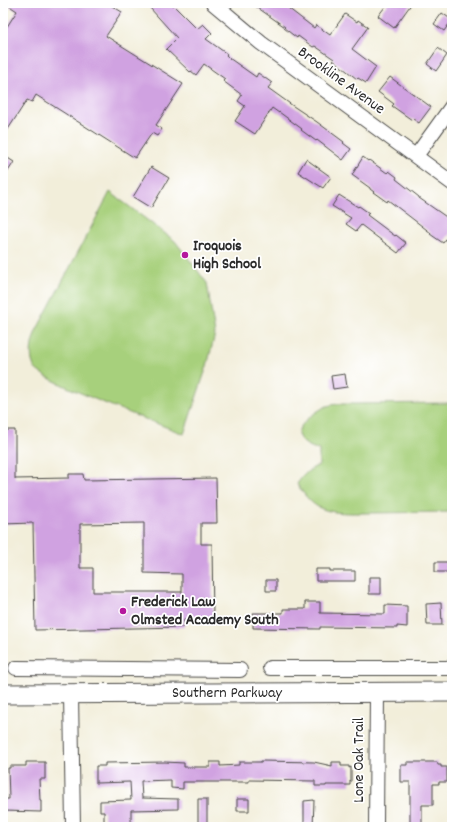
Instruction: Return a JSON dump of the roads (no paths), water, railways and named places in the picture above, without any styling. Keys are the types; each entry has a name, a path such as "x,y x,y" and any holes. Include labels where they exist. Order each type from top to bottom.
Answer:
{"main road":[{"name":"Southern Parkway","path":"3,694 452,692"}],"street":[{"name":"Brookline Avenue","path":"213,3 261,43 452,183"},
{"path":"416,156 452,106"},
{"path":"16,668 240,670"},
{"path":"270,668 452,668"},
{"name":"Lone Oak Trail","path":"376,827 377,692"},
{"path":"71,693 73,827"}],"place":[{"name":"Iroquois High School","path":"185,255"},
{"name":"Frederick Law Olmsted Academy South","path":"123,611"}]}
